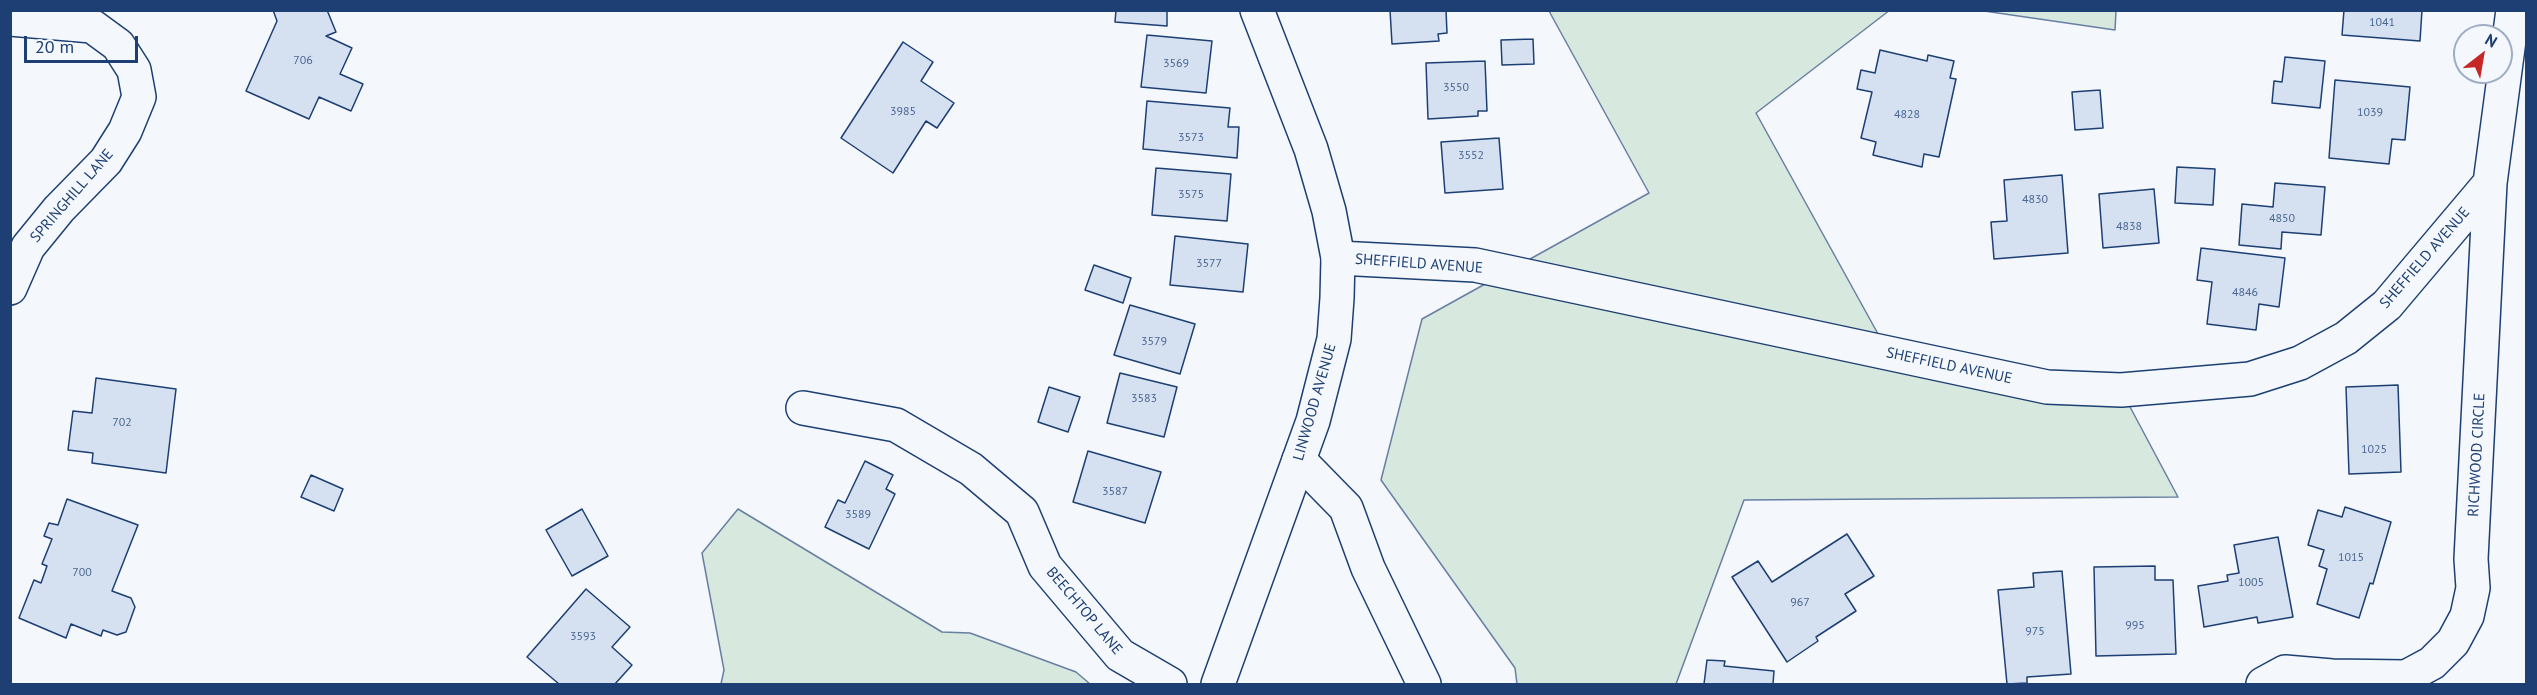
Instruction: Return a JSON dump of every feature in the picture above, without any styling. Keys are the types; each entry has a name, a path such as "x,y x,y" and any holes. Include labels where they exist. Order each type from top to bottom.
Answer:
{"street":[{"name":"LINWOOD AVENUE","path":"1218,684 1299,460 1319,399 1334,339 1338,258 1329,211 1311,149 1257,10"},
{"name":"RICHWOOD CIRCLE","path":"2396,681 2432,663 2453,642 2467,616 2473,588 2471,559 2490,183 2513,10"},
{"name":"SPRINGHILL LANE","path":"10,19 92,26 118,45 134,70 139,97 125,131 106,161 59,209 28,247 10,288"},
{"name":"SHEFFIELD AVENUE","path":"1338,258 1475,266 2047,387 2121,390 2250,379 2300,363 2346,338 2387,305 2490,183"},
{"name":"BEECHTOP LANE","path":"803,408 896,425 971,469 1022,512 1045,566 1120,655 1170,684"},
{"path":"1299,460 1346,508 1368,568 1424,684"},
{"path":"2263,684 2285,672 2396,681"}],"shaded area":[{"path":"1890,10 1756,113 1888,352 2121,390 2178,497 1744,500 1676,684 1517,684 1515,668 1381,480 1422,319 1649,193 1549,11"},
{"path":"1984,11 2116,11 2115,30"},
{"path":"738,509 942,632 970,633 1076,672 1090,684 721,684 724,670 702,553"}],"building":[{"path":"273,10 327,10 336,32 326,36 352,48 340,74 363,84 351,111 319,97 309,119 246,91 277,21"},
{"path":"1116,10 1179,10 1167,11 1167,26 1115,22"},
{"path":"1390,10 1446,10 1447,33 1438,34 1439,41 1392,44"},
{"path":"2344,10 2422,10 2420,41 2342,35"},
{"path":"1147,35 1212,41 1206,93 1141,87"},
{"path":"1533,39 1534,64 1502,65 1501,40"},
{"path":"903,42 933,62 921,81 954,103 937,128 926,121 893,173 841,138"},
{"path":"1880,50 1927,61 1928,55 1954,61 1950,78 1956,79 1939,157 1924,154 1922,167 1873,155 1876,142 1861,138 1872,92 1857,89 1861,70 1875,73"},
{"path":"2285,57 2325,61 2320,108 2272,103 2274,81 2282,82"},
{"path":"1485,61 1487,111 1478,111 1478,116 1428,119 1426,63"},
{"path":"2335,80 2410,87 2405,140 2392,139 2389,164 2329,158"},
{"path":"2100,90 2103,128 2075,130 2072,92"},
{"path":"1147,101 1230,108 1228,127 1239,127 1237,158 1143,149"},
{"path":"1499,138 1503,189 1445,193 1441,142"},
{"path":"2177,167 2215,169 2213,205 2175,203"},
{"path":"1156,168 1231,174 1227,221 1152,215"},
{"path":"2062,175 2068,253 1994,259 1991,222 2007,221 2004,180"},
{"path":"2275,183 2325,187 2321,235 2282,232 2281,249 2239,245 2242,204 2273,207"},
{"path":"2154,189 2159,243 2103,248 2099,194"},
{"path":"1175,236 1248,244 1243,292 1170,285"},
{"path":"2201,248 2285,258 2279,307 2259,304 2256,330 2207,324 2212,282 2197,280"},
{"path":"1094,265 1131,278 1123,303 1085,290"},
{"path":"1130,305 1195,324 1180,374 1114,355"},
{"path":"1120,373 1177,387 1164,437 1107,423"},
{"path":"96,378 176,389 166,473 92,463 93,453 68,450 73,411 92,413"},
{"path":"2398,385 2401,472 2349,474 2346,387"},
{"path":"1049,387 1080,397 1068,432 1038,422"},
{"path":"1088,451 1161,472 1145,523 1073,502"},
{"path":"865,461 893,475 886,489 895,494 869,549 825,527 838,500 845,503"},
{"path":"311,475 343,489 334,511 301,497"},
{"path":"67,499 138,525 112,591 131,598 135,607 126,632 117,635 103,630 101,636 71,624 66,638 19,618 34,580 41,583 47,566 42,564 52,539 44,536 49,523 58,525"},
{"path":"2345,507 2391,522 2373,584 2370,583 2359,618 2317,604 2327,569 2319,566 2324,550 2308,545 2318,510 2342,517"},
{"path":"582,509 608,556 572,576 546,530"},
{"path":"1847,534 1874,576 1845,594 1856,611 1816,637 1818,641 1787,662 1732,577 1758,561 1772,582"},
{"path":"2278,537 2293,617 2258,623 2257,617 2204,627 2198,586 2228,581 2227,575 2239,573 2234,545"},
{"path":"2155,566 2155,580 2173,580 2176,654 2096,656 2094,567"},
{"path":"2062,571 2071,674 2027,677 2027,683 2007,684 1998,590 2034,587 2033,573"},
{"path":"586,589 630,627 612,647 632,665 615,684 559,684 527,657"},
{"path":"1707,660 1725,661 1724,666 1774,671 1773,684 1704,684"}]}
